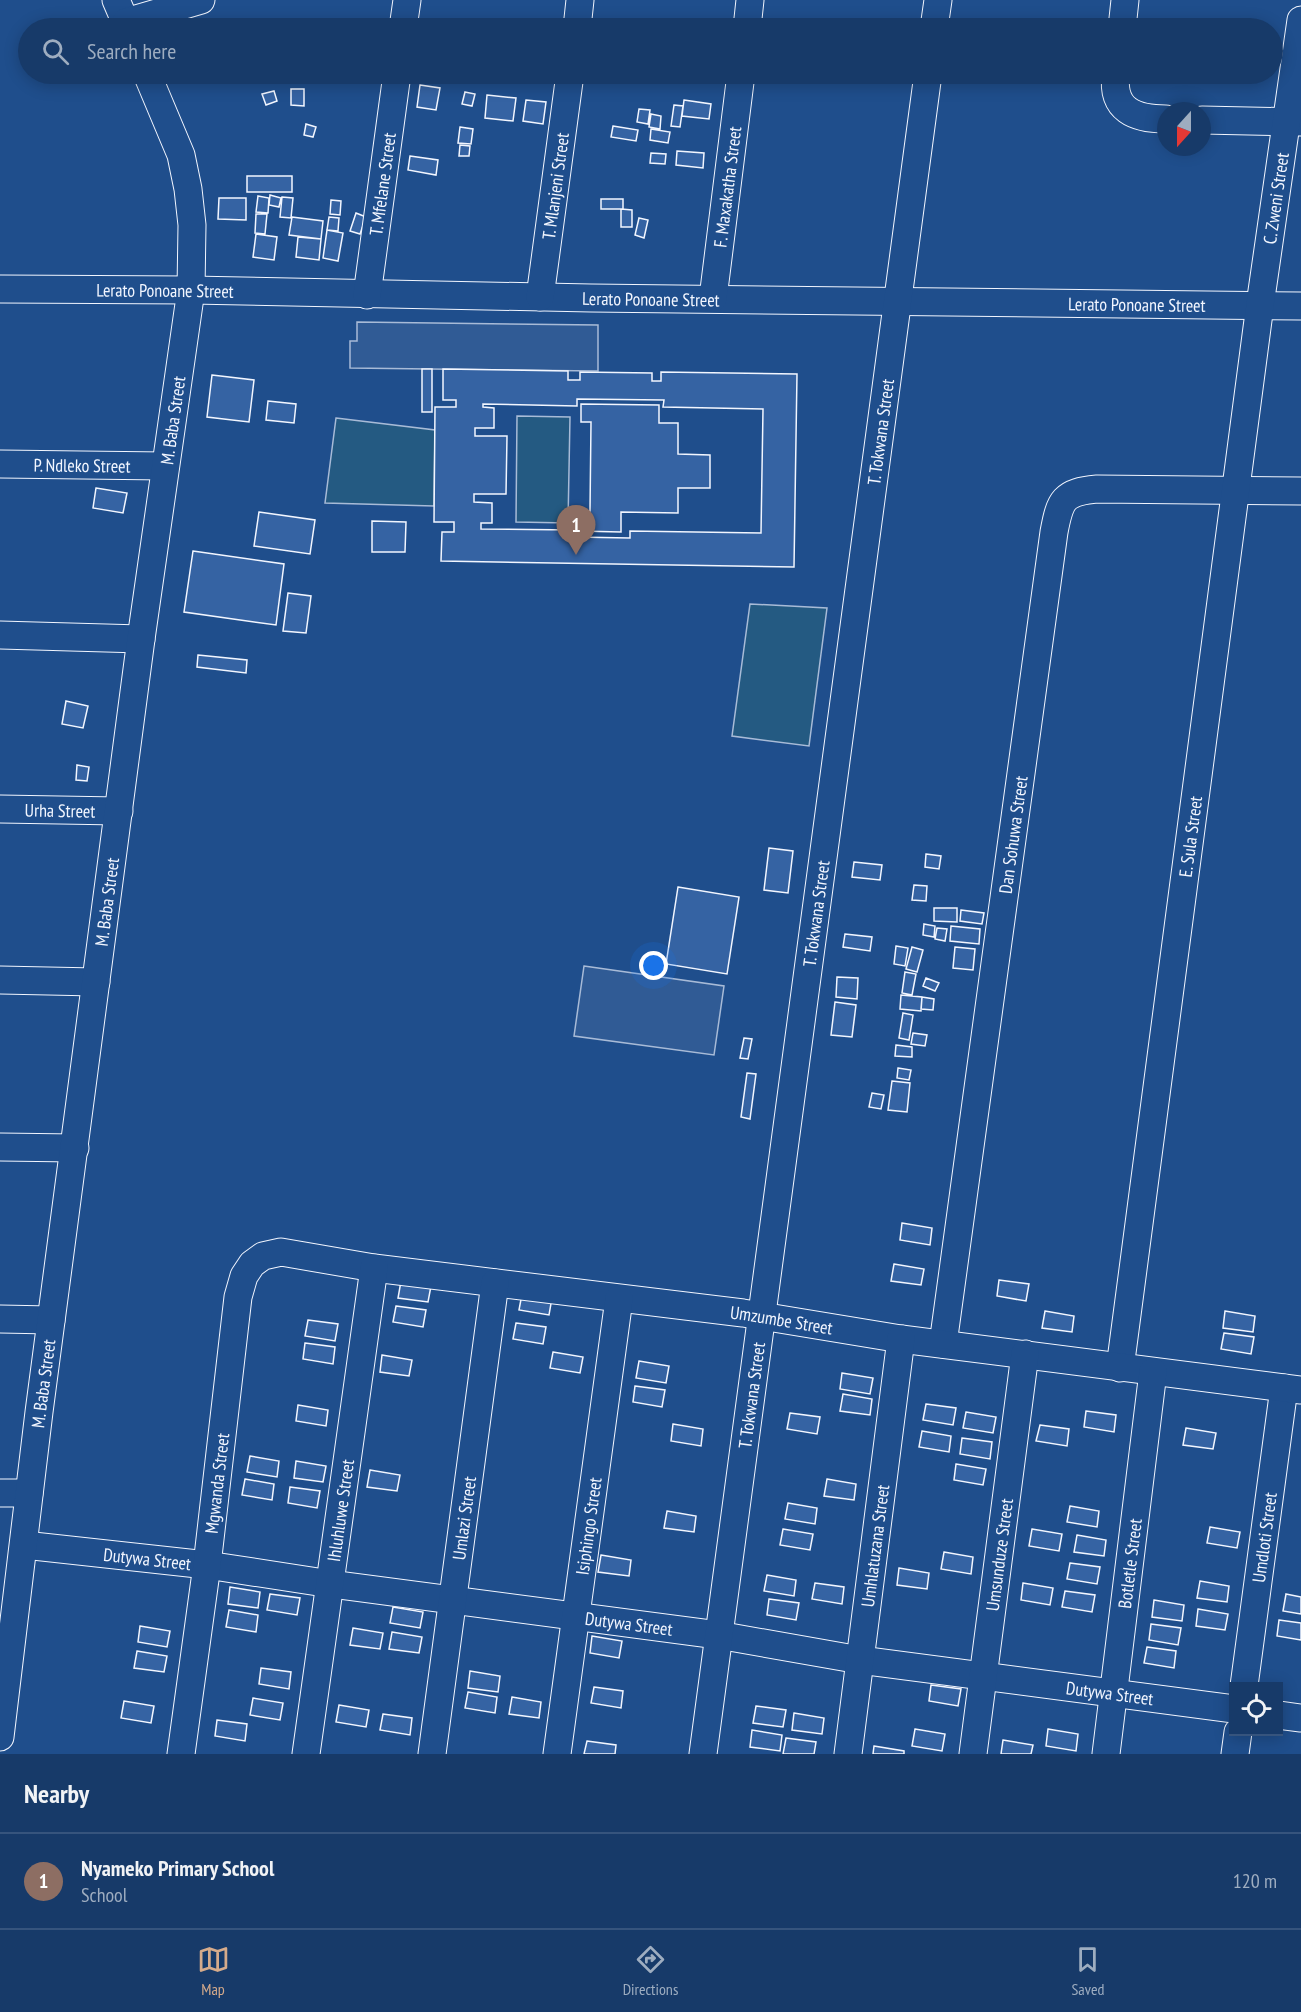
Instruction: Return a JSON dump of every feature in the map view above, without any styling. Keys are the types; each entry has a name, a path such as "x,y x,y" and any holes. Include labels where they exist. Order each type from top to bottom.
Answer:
{"street":[{"path":"124,17 201,0"},
{"path":"404,18 407,0"},
{"path":"577,18 580,0"},
{"path":"748,18 750,0"},
{"path":"935,18 938,0"},
{"path":"1123,18 1125,0"},
{"name":"C. Zweni Street","path":"1260,305 1294,121 1301,20"},
{"name":"M. Baba Street","path":"0,1737 51,1320 141,639 191,290 192,225 188,189 181,155 151,84"},
{"name":"T. Mfelane Street","path":"367,295 396,84"},
{"name":"T. Mlanjeni Street","path":"540,297 569,84"},
{"name":"F. Maxakatha Street","path":"713,298 740,84"},
{"name":"T. Tokwana Street","path":"703,1754 927,84"},
{"path":"1116,84 1116,95 1130,113 1139,118 1157,119"},
{"path":"1211,120 1294,121"},
{"name":"Lerato Ponoane Street","path":"0,290 191,290 367,295 1301,306"},
{"name":"E. Sula Street","path":"1120,1368 1260,305"},
{"name":"P. Ndleko Street","path":"0,464 165,466"},
{"path":"1237,489 1301,490"},
{"name":"Dan Sohuwa Street","path":"943,1344 1058,513 1062,501 1068,495 1080,490 1237,489"},
{"path":"0,635 141,639"},
{"name":"Urha Street","path":"0,809 119,811"},
{"path":"0,980 96,982"},
{"path":"0,1147 75,1148"},
{"name":"Umzumbe Street","path":"263,1256 281,1252 374,1268 763,1317 901,1339 1120,1368 1296,1384"},
{"name":"Mgwanda Street","path":"181,1754 207,1565 238,1296 244,1276 252,1264 263,1256"},
{"name":"Ihluhluwe Street","path":"306,1754 374,1268"},
{"name":"Umlazi Street","path":"432,1754 495,1283"},
{"name":"Isiphingo Street","path":"557,1754 619,1299"},
{"path":"0,1319 51,1320"},
{"name":"Umhlatuzana Street","path":"848,1754 901,1339"},
{"name":"Umsunduze Street","path":"973,1754 1025,1354"},
{"name":"Botletle Street","path":"1106,1754 1152,1372"},
{"name":"Umdloti Street","path":"1245,1682 1296,1384"},
{"path":"0,1492 29,1493"},
{"name":"Dutywa Street","path":"24,1545 207,1565 331,1584 718,1635 860,1660 1229,1708"},
{"path":"1283,1716 1301,1718"},
{"path":"1235,1754 1237,1736"}],"shaded area":[{"path":"357,322 598,325 598,371 350,368 350,341 357,341"},
{"path":"517,416 570,417 568,523 516,522"},
{"path":"336,418 435,430 434,506 325,503"},
{"path":"750,604 827,608 809,746 732,736"},
{"path":"584,966 724,986 714,1055 574,1036"}],"building":[{"path":"420,85 440,88 436,110 417,107"},
{"path":"291,89 304,89 304,106 291,105"},
{"path":"274,91 277,101 266,105 262,94"},
{"path":"465,92 475,94 472,106 462,104"},
{"path":"487,95 516,98 513,121 485,118"},
{"path":"526,100 546,102 543,124 523,121"},
{"path":"684,100 711,104 709,119 682,116"},
{"path":"674,105 683,106 680,127 671,126"},
{"path":"639,109 650,110 648,124 637,122"},
{"path":"651,114 661,116 660,129 649,127"},
{"path":"306,124 316,127 313,137 304,135"},
{"path":"613,126 638,130 636,141 611,137"},
{"path":"460,127 473,129 471,144 458,143"},
{"path":"651,129 670,132 668,143 650,140"},
{"path":"460,145 470,146 469,156 459,156"},
{"path":"677,151 704,153 703,168 676,165"},
{"path":"651,153 666,154 665,164 650,163"},
{"path":"410,156 438,160 436,175 408,170"},
{"path":"247,176 292,176 292,192 247,192"},
{"path":"270,195 281,198 279,207 269,205"},
{"path":"258,196 269,198 268,213 256,212"},
{"path":"282,197 293,198 291,218 280,217"},
{"path":"219,198 246,198 246,220 218,219"},
{"path":"601,199 623,199 623,209 601,209"},
{"path":"331,200 341,201 340,215 330,214"},
{"path":"621,209 632,210 632,227 621,227"},
{"path":"356,213 366,217 360,234 350,231"},
{"path":"256,214 267,214 265,234 255,233"},
{"path":"292,217 323,221 321,239 289,235"},
{"path":"329,217 339,218 338,231 327,230"},
{"path":"639,218 648,220 644,238 635,235"},
{"path":"327,230 343,233 338,261 323,258"},
{"path":"256,234 277,237 274,260 253,257"},
{"path":"298,237 321,239 319,260 296,257"},
{"path":"422,369 432,369 432,412 422,412"},
{"path":"443,369 568,371 568,380 580,380 580,372 652,373 652,381 661,381 661,372 797,374 794,567 441,561 442,532 454,532 454,522 434,522 435,407 456,407 456,400 443,400","holes":["577,399 664,400 663,407 763,409 761,533 630,531 630,538 575,537 575,530 481,529 481,523 492,523 492,503 474,502 474,494 506,494 507,436 475,436 475,428 494,428 494,408 483,407 483,404 577,406"]},
{"path":"212,375 254,380 249,422 207,417"},
{"path":"268,401 296,404 294,423 266,420"},
{"path":"581,404 659,405 659,423 678,423 678,454 710,455 710,488 678,488 678,513 621,512 621,532 578,531 579,511 590,511 591,422 581,422"},
{"path":"96,488 127,493 123,513 93,508"},
{"path":"259,512 315,520 310,554 254,546"},
{"path":"372,521 406,522 405,552 372,552"},
{"path":"193,551 284,564 276,625 184,612"},
{"path":"288,593 311,596 306,633 283,631"},
{"path":"198,655 247,660 246,673 197,667"},
{"path":"66,701 88,706 83,728 62,724"},
{"path":"77,765 89,767 87,781 76,780"},
{"path":"769,848 793,851 788,893 764,890"},
{"path":"926,854 941,856 939,869 925,867"},
{"path":"854,862 882,865 880,880 852,877"},
{"path":"914,885 927,886 926,901 912,900"},
{"path":"678,887 739,897 727,974 666,964"},
{"path":"934,908 957,908 957,922 934,921"},
{"path":"961,910 984,913 982,924 960,921"},
{"path":"924,924 935,926 934,937 923,935"},
{"path":"951,926 980,929 979,944 950,941"},
{"path":"937,928 947,929 945,941 935,939"},
{"path":"845,934 872,937 870,951 843,947"},
{"path":"896,946 908,948 905,966 894,964"},
{"path":"912,947 923,950 917,972 906,969"},
{"path":"955,947 975,949 973,970 953,968"},
{"path":"905,972 916,974 912,995 902,993"},
{"path":"837,977 858,978 857,999 836,997"},
{"path":"926,978 939,983 935,991 923,986"},
{"path":"901,995 922,997 921,1011 900,1009"},
{"path":"922,997 934,999 933,1010 921,1009"},
{"path":"835,1002 856,1005 852,1037 831,1035"},
{"path":"903,1013 913,1015 909,1040 899,1038"},
{"path":"913,1033 927,1035 925,1046 911,1044"},
{"path":"744,1038 752,1039 748,1059 740,1058"},
{"path":"896,1045 912,1047 912,1057 895,1056"},
{"path":"898,1068 911,1070 909,1080 897,1078"},
{"path":"747,1073 756,1074 750,1119 741,1117"},
{"path":"892,1081 910,1083 907,1112 888,1110"},
{"path":"872,1093 884,1095 881,1109 869,1107"},
{"path":"902,1223 932,1228 930,1245 900,1240"},
{"path":"894,1264 924,1269 921,1285 891,1281"},
{"path":"999,1280 1029,1284 1026,1301 997,1296"},
{"path":"401,1281 431,1286 428,1302 398,1298"},
{"path":"522,1294 552,1298 549,1315 519,1310"},
{"path":"396,1306 426,1310 423,1327 393,1322"},
{"path":"1045,1311 1074,1316 1072,1332 1042,1328"},
{"path":"1225,1311 1255,1316 1253,1332 1223,1328"},
{"path":"308,1320 338,1324 335,1341 305,1336"},
{"path":"516,1323 546,1327 543,1344 513,1339"},
{"path":"1224,1333 1254,1337 1251,1354 1221,1349"},
{"path":"305,1343 335,1347 333,1364 303,1359"},
{"path":"553,1352 583,1357 580,1373 550,1368"},
{"path":"382,1355 412,1360 409,1376 380,1372"},
{"path":"639,1361 669,1366 666,1383 636,1378"},
{"path":"842,1373 873,1378 870,1394 840,1389"},
{"path":"635,1386 665,1390 662,1407 633,1402"},
{"path":"843,1394 872,1399 870,1415 840,1411"},
{"path":"926,1404 956,1408 953,1425 923,1420"},
{"path":"298,1405 328,1410 326,1426 296,1421"},
{"path":"1086,1411 1116,1415 1114,1432 1084,1427"},
{"path":"966,1412 996,1417 993,1433 963,1428"},
{"path":"790,1413 820,1417 817,1434 787,1429"},
{"path":"673,1424 703,1429 701,1446 671,1441"},
{"path":"1040,1425 1069,1429 1067,1446 1036,1441"},
{"path":"1186,1428 1216,1433 1213,1449 1183,1445"},
{"path":"922,1431 951,1436 949,1452 919,1447"},
{"path":"962,1438 992,1442 990,1459 960,1454"},
{"path":"250,1456 279,1461 277,1477 247,1472"},
{"path":"296,1461 326,1466 323,1482 294,1478"},
{"path":"956,1464 986,1469 983,1485 954,1480"},
{"path":"370,1470 400,1475 397,1491 367,1487"},
{"path":"245,1479 274,1484 272,1500 242,1495"},
{"path":"827,1479 856,1484 854,1500 824,1496"},
{"path":"290,1487 320,1491 317,1508 288,1503"},
{"path":"788,1503 817,1508 815,1524 785,1519"},
{"path":"1070,1506 1099,1511 1097,1527 1067,1522"},
{"path":"667,1511 696,1516 694,1532 664,1528"},
{"path":"1210,1527 1240,1532 1237,1548 1207,1543"},
{"path":"783,1529 813,1534 810,1550 780,1545"},
{"path":"1032,1529 1062,1534 1059,1551 1029,1546"},
{"path":"1077,1535 1106,1540 1104,1556 1074,1552"},
{"path":"944,1552 973,1557 971,1574 941,1569"},
{"path":"601,1555 631,1560 629,1576 598,1572"},
{"path":"1070,1563 1100,1567 1097,1584 1067,1579"},
{"path":"899,1568 929,1573 927,1589 897,1585"},
{"path":"767,1575 796,1580 794,1596 764,1591"},
{"path":"1200,1581 1229,1586 1227,1602 1197,1598"},
{"path":"815,1583 844,1587 842,1604 812,1599"},
{"path":"1023,1583 1053,1588 1050,1605 1021,1600"},
{"path":"230,1587 260,1592 258,1608 228,1604"},
{"path":"1065,1591 1095,1595 1092,1612 1062,1607"},
{"path":"270,1594 300,1598 297,1615 267,1610"},
{"path":"1286,1594 1301,1597 1301,1614 1283,1611"},
{"path":"769,1599 799,1603 796,1620 767,1615"},
{"path":"1154,1600 1184,1605 1182,1621 1152,1617"},
{"path":"393,1607 423,1612 420,1628 390,1623"},
{"path":"1198,1609 1228,1614 1225,1630 1196,1626"},
{"path":"229,1610 258,1615 256,1632 226,1627"},
{"path":"1279,1620 1301,1623 1301,1640 1277,1636"},
{"path":"1151,1624 1181,1628 1178,1645 1149,1640"},
{"path":"140,1626 170,1631 167,1647 138,1642"},
{"path":"353,1628 383,1633 380,1649 350,1645"},
{"path":"392,1632 422,1637 419,1653 389,1649"},
{"path":"592,1636 622,1641 619,1658 590,1653"},
{"path":"1147,1647 1176,1651 1174,1668 1144,1663"},
{"path":"137,1651 167,1656 164,1672 134,1668"},
{"path":"261,1668 291,1672 289,1689 259,1684"},
{"path":"470,1671 500,1676 498,1692 468,1688"},
{"path":"931,1685 961,1689 958,1706 929,1701"},
{"path":"594,1687 623,1691 621,1708 591,1703"},
{"path":"468,1692 497,1697 495,1713 465,1708"},
{"path":"512,1697 541,1702 539,1718 509,1714"},
{"path":"253,1698 283,1703 280,1720 250,1715"},
{"path":"124,1701 154,1706 151,1723 121,1718"},
{"path":"339,1705 369,1710 366,1727 336,1722"},
{"path":"756,1706 786,1710 783,1727 753,1723"},
{"path":"794,1713 824,1718 822,1734 792,1730"},
{"path":"383,1714 412,1718 410,1735 380,1730"},
{"path":"217,1720 247,1724 245,1741 215,1736"},
{"path":"915,1729 945,1734 942,1751 912,1746"},
{"path":"1048,1729 1078,1734 1076,1751 1046,1746"},
{"path":"752,1730 782,1735 780,1751 750,1747"},
{"path":"786,1738 816,1742 814,1754 783,1754"},
{"path":"1003,1740 1033,1745 1031,1754 1001,1754"},
{"path":"587,1741 616,1745 615,1754 584,1754"},
{"path":"874,1746 904,1751 904,1754 873,1754"}],"place":[{"name":"Nyameko Primary School","path":"576,555"}]}
